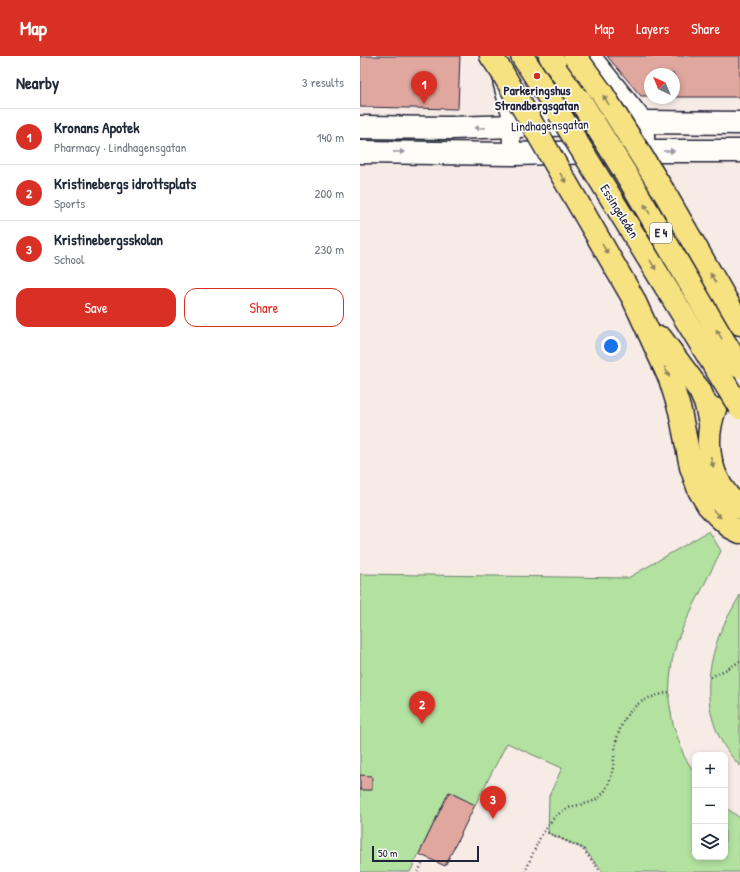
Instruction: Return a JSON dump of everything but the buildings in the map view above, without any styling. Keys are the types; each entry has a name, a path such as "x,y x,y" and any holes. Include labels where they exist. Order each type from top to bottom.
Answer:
{"highway":[{"path":"490,56 633,298 670,379 680,411 691,467 699,490 708,505 718,516 730,527 740,532"},
{"name":"Essingeleden","path":"522,56 560,113 740,408"},
{"name":"Essingeleden","path":"550,56 580,100 629,179 740,367"},
{"path":"575,56 602,93 664,192 740,324"},
{"path":"633,298 700,391 706,405 710,423 710,459 716,475 726,492 740,508"},
{"path":"710,423 716,408 724,398 740,387"}],"street":[{"path":"490,56 500,72 510,112 512,154"},
{"path":"592,56 645,122 646,151"},
{"name":"Lindhagensgatan","path":"360,127 510,127 645,122 740,123"},
{"path":"360,152 512,154 646,151 740,151"}],"path":[{"path":"712,677 740,661"},
{"path":"525,872 544,831 560,813 570,808 594,802 604,793 612,776 614,752 620,727 631,709 648,698 669,692"},
{"path":"544,831 582,848 601,872"},
{"path":"418,872 422,864"}],"green space":[{"path":"360,133 443,134 443,147 360,146"},
{"path":"709,531 721,551 677,641 672,661 669,700 673,724 684,756 692,769 692,860 728,860 728,809 740,818 740,872 603,872 584,849 548,833 549,796 562,768 507,743 475,805 449,792 410,872 360,872 360,574 628,578"},
{"path":"740,595 740,766 728,752 719,737 713,721 710,704 710,671 719,636"}],"place":[{"name":"Parkeringshus Strandbergsgatan","path":"537,76"},
{"name":"Kronans Apotek","path":"424,104"},
{"name":"Kristinebergs idrottsplats","path":"422,724"},
{"name":"Kristinebergsskolan","path":"493,819"}]}
